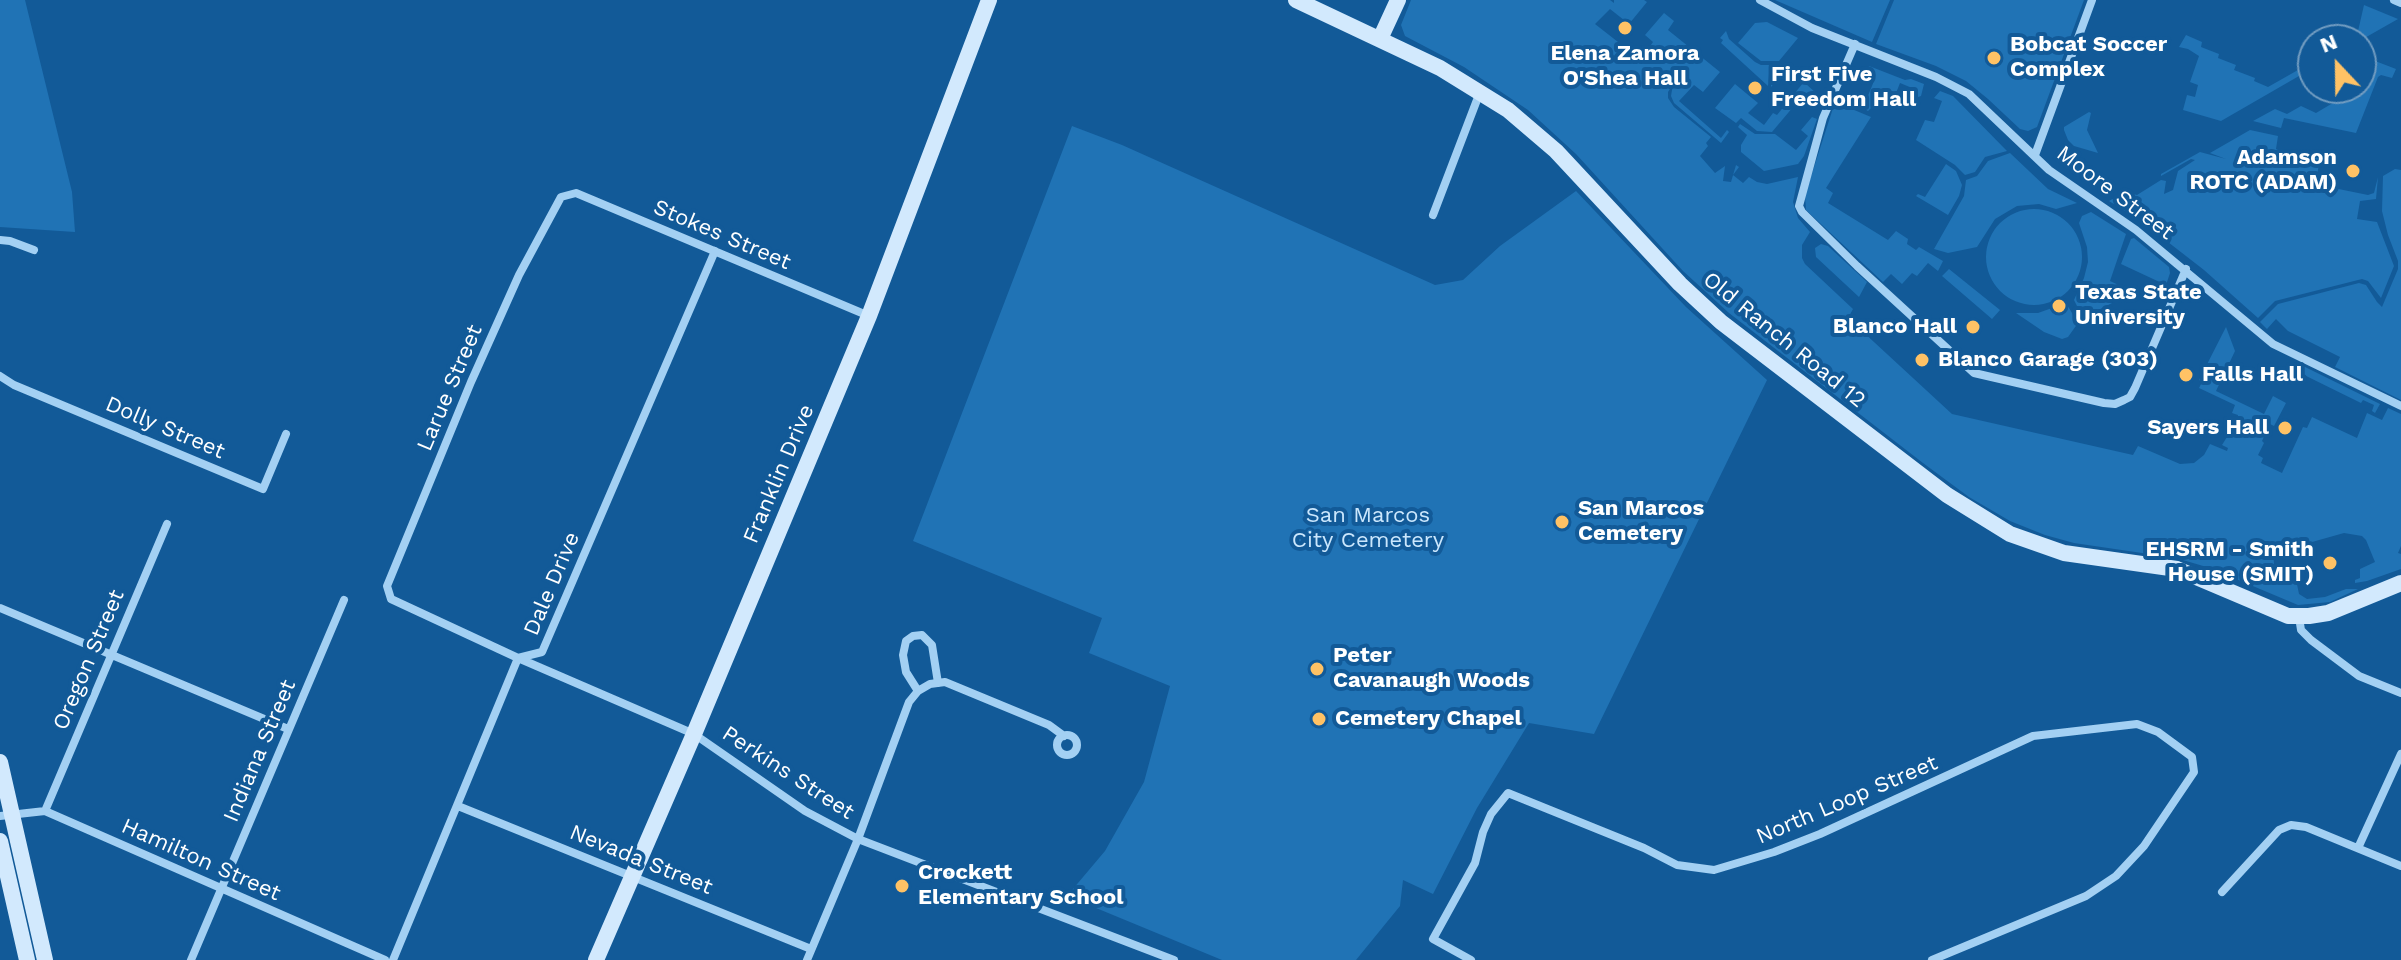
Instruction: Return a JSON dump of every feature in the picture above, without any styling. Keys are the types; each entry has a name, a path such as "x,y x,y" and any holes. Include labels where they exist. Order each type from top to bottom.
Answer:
{"street":[{"name":"Franklin Drive","path":"596,960 869,316 989,0"},
{"name":"Old Ranch Road 12","path":"1296,0 1380,39 1480,91 1508,110 1556,151 1669,273 1721,322 1980,518 2010,534 2064,553 2177,569 2273,611 2299,617"},
{"path":"1380,39 1398,0"},
{"name":"Moore Street","path":"1760,0 1812,28 1958,87 1978,101 2049,170 2136,230 2281,349 2401,406"},
{"path":"2035,155 2092,0"},
{"path":"2394,0 2401,3"},
{"path":"1855,44 1823,118 1799,206 1839,250 1974,373 2109,404 2124,400 2135,388 2186,269"},
{"path":"1433,215 1480,91"},
{"name":"Stokes Street","path":"561,197 576,193 869,316"},
{"name":"Larue Street","path":"391,599 387,586 465,396 519,275 561,197"},
{"path":"0,240 34,250"},
{"name":"Dale Drive","path":"393,960 518,658 542,652 715,251"},
{"name":"Dolly Street","path":"0,376 14,385 263,489 286,434"},
{"name":"Oregon Street","path":"45,811 167,524"},
{"path":"2401,583 2328,613 2299,617 2301,630 2311,640 2359,676 2401,693"},
{"name":"Perkins Street","path":"391,599 694,734 805,811 858,839 1174,960"},
{"name":"Indiana Street","path":"191,960 344,600"},
{"path":"0,608 288,729"},
{"path":"918,691 906,672 903,655 906,641 913,636 922,635 932,645 938,683"},
{"path":"807,960 858,839 909,702 918,691 930,684 945,682 1049,725 1064,736"},
{"name":"North Loop Street","path":"1471,960 1433,939 1475,863 1491,814 1508,793 1644,848 1677,865 1714,870 1748,861 1820,834 2033,736 2137,724 2158,732 2192,757 2194,772 2144,846 2116,876 2086,896 1932,960"},
{"path":"2358,848 2401,754"},
{"path":"0,762 6,815 45,960"},
{"name":"Nevada Street","path":"458,806 811,949"},
{"name":"Hamilton Street","path":"6,815 45,811 385,960"},
{"path":"2222,892 2279,830 2291,825 2306,827 2401,866"},
{"path":"0,841 27,960"}],"green space":[{"path":"0,0 25,0 72,192 75,232 0,227"},
{"path":"1411,0 1610,0 1614,3 1614,0 1644,0 1647,2 1629,24 1610,9 1595,24 1642,58 1653,42 1645,35 1664,13 1674,21 1668,30 1720,72 1703,92 1694,85 1679,101 1721,138 1727,130 1729,132 1721,143 1674,103 1671,96 1673,84 1668,92 1674,107 1711,137 1700,156 1715,173 1725,166 1723,181 1731,182 1733,175 1743,183 1749,177 1767,184 1798,177 1793,202 1798,218 1810,232 1802,245 1805,264 1853,309 1848,318 1952,414 2133,455 2138,446 2180,464 2194,463 2204,455 2210,444 2227,451 2228,448 2222,445 2237,421 2238,415 2232,413 2235,405 2199,388 2202,382 2199,380 2226,327 2235,351 2216,391 2264,414 2273,396 2286,403 2262,441 2264,443 2258,455 2263,458 2261,463 2282,473 2303,427 2307,428 2312,417 2357,438 2367,413 2382,420 2388,408 2401,414 2401,546 2398,553 2401,554 2401,569 2355,583 2360,578 2360,569 2375,562 2362,536 2344,533 2273,553 2275,573 2294,570 2299,594 2307,599 2358,589 2330,602 2298,605 2210,568 2176,558 2074,543 2010,521 1969,497 1923,463 1729,313 1683,271 1576,154 1528,110 1464,67 1405,36 1401,25"},
{"path":"1775,0 1890,0 1872,42"},
{"path":"1894,0 2084,0 2037,127 2028,131 2020,129 1966,81 1936,66 1876,44"},
{"path":"2364,5 2398,19 2377,31 2377,24 2360,24"},
{"path":"1767,22 1798,38 1779,61 1761,61 1738,43 1755,23"},
{"path":"1726,31 1729,39 1755,62 1776,65 1769,74 1768,86 1721,43 1723,40 1720,38"},
{"path":"2186,35 2202,42 2201,47 2236,65 2234,70 2268,87 2297,71 2297,77 2221,121 2183,110 2187,95 2195,97 2198,85 2190,82 2199,56 2179,47"},
{"path":"2377,62 2396,69 2392,78 2378,77 2377,80"},
{"path":"1780,65 1787,67 1816,93 1812,98 1804,94 1772,132 1757,131 1741,118 1736,123 1715,108 1735,84 1758,103 1748,113 1764,125 1773,113 1777,115 1803,83 1786,69 1771,87 1772,74"},
{"path":"1869,66 1924,84 1921,96 1915,98 1917,90 1900,83 1896,93 1888,89 1880,104 1877,102 1868,111 1863,108 1874,81 1863,77"},
{"path":"1940,91 1953,96 2007,151 1985,157 1975,172 1965,175 1916,140 1925,120 1934,122 1942,101 1934,98"},
{"path":"1835,102 1871,117 1826,188 1833,193 1828,203 1888,240 1896,231 1908,239 1907,244 1916,250 1919,247 1943,261 1938,271 1928,263 1917,276 1912,273 1902,284 1891,274 1883,282 1806,210 1805,195"},
{"path":"2331,104 2367,104 2356,133 2284,118 2281,128 2253,121 2275,109 2287,114 2301,106 2316,113"},
{"path":"2089,112 2087,130 2098,153 2074,146 2064,130 2064,127"},
{"path":"1812,117 1817,119 1804,156 1798,164 1764,171 1741,152 1747,135 1738,127 1740,124 1755,134 1775,134 1796,150 1808,136 1801,130"},
{"name":"San Marcos City Cemetery","path":"1072,126 1122,145 1435,285 1463,280 1500,246 1576,191 1686,307 1767,380 1594,734 1529,723 1477,808 1433,894 1403,880 1400,906 1356,960 1222,960 1067,896 1105,851 1144,782 1170,686 1089,653 1102,618 913,541"},
{"path":"2250,130 2278,136 2276,149 2320,158 2322,152 2328,160 2319,164 2316,182 2319,185 2368,195 2374,193 2378,177 2376,199 2360,201 2357,219 2377,222 2394,266 2381,298 2368,281 2362,279 2275,301 2258,318 2204,270 2137,218 2139,213 2136,211 2133,216 2109,201 2125,192 2137,195 2161,180 2166,181 2164,194 2173,190 2178,171 2195,160 2191,159 2161,174 2200,152 2226,159 2210,153"},
{"path":"2010,153 2048,189 2077,203 2056,209 2039,204 2017,206 1995,219 1977,247 1948,253 1934,249 1964,196 1966,180 1977,176 1988,161"},
{"path":"1946,164 1956,171 1962,185 1948,215 1916,196 1925,197"},
{"path":"2395,169 2401,170 2401,400 2335,367 2340,357 2288,331 2276,319 2267,329 2260,322 2278,304 2359,283 2366,285 2382,307 2398,269 2382,211 2383,176"},
{"path":"2034,209 2052,212 2068,223 2079,239 2082,257 2079,275 2068,291 2052,302 2034,305 2016,302 2000,291 1989,275 1986,257 1989,239 2000,223 2016,212"},
{"path":"2091,212 2126,234 2110,281 2125,288 2112,303 2083,318 2074,300 2088,262 2079,223 2082,216"},
{"path":"2134,238 2169,267 2166,285 2121,264"},
{"path":"1821,244 1828,246 1867,282 1859,297 1816,257 1815,248"},
{"path":"1949,269 2000,310 1992,319 1942,276"},
{"path":"2066,303 2078,323 2068,337 2062,339 2044,332 2016,313 2038,313"},
{"path":"2301,365 2380,404 2375,413 2372,411 2374,405 2363,400 2361,403 2298,372"}],"place":[{"name":"Elena Zamora O'Shea Hall","path":"1625,28"},
{"name":"Bobcat Soccer Complex","path":"1994,58"},
{"name":"First Five Freedom Hall","path":"1755,88"},
{"name":"Adamson ROTC (ADAM)","path":"2353,171"},
{"name":"Texas State University","path":"2059,306"},
{"name":"Blanco Hall","path":"1973,327"},
{"name":"Blanco Garage (303)","path":"1922,360"},
{"name":"Falls Hall","path":"2186,375"},
{"name":"Sayers Hall","path":"2285,428"},
{"name":"San Marcos Cemetery","path":"1562,522"},
{"name":"EHSRM - Smith House (SMIT)","path":"2330,563"},
{"name":"Peter Cavanaugh Woods","path":"1317,669"},
{"name":"Cemetery Chapel","path":"1319,719"},
{"name":"Crockett Elementary School","path":"902,886"}]}
